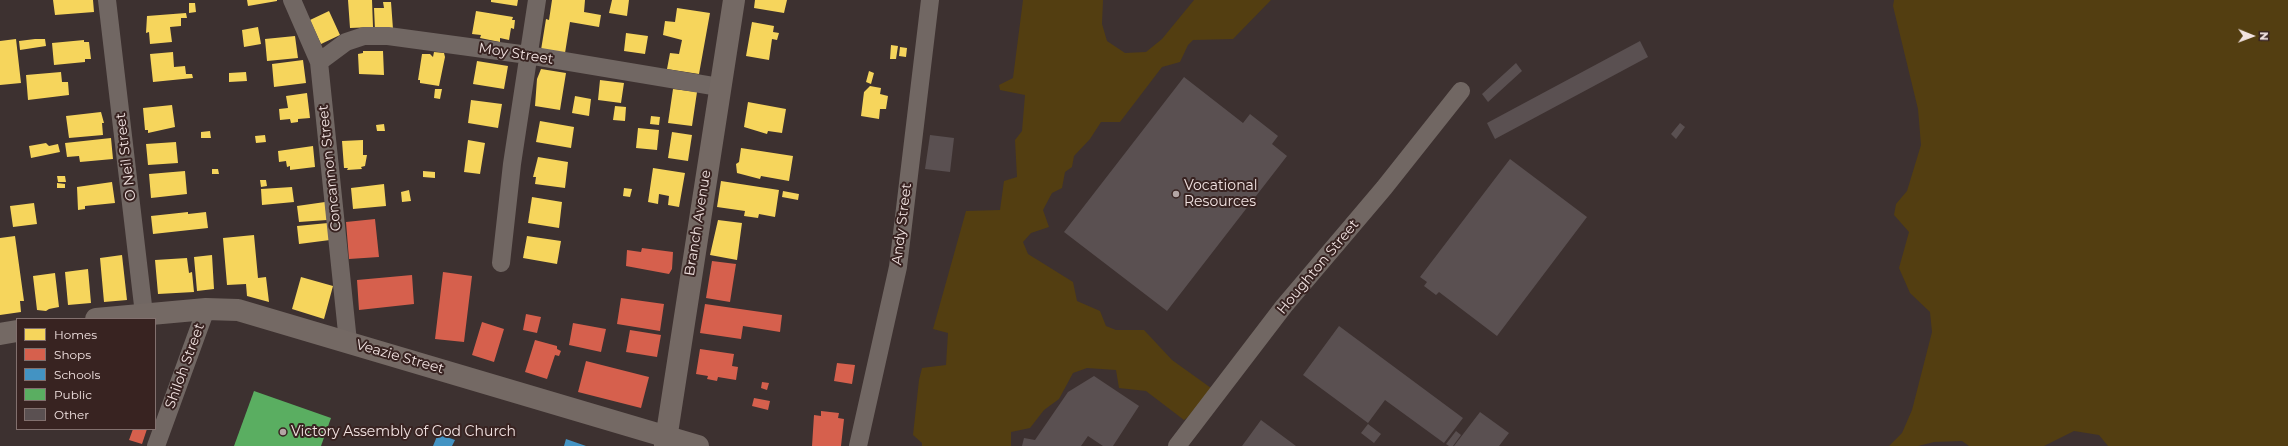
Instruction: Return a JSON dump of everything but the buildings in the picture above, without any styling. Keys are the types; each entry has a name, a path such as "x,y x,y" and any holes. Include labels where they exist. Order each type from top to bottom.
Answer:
{"street":[{"name":"O Neil Street","path":"107,0 144,314"},
{"name":"Concannon Street","path":"292,0 305,34 319,62 348,342"},
{"path":"501,263 512,164 537,0"},
{"name":"Branch Avenue","path":"666,441 719,87 734,0"},
{"name":"Andy Street","path":"858,446 898,267 930,0"},
{"name":"Moy Street","path":"319,62 346,42 364,36 395,37 528,56 719,87"},
{"name":"Houghton Street","path":"1177,446 1279,312 1384,188 1461,91"},
{"name":"Veazie Street","path":"106,318 206,309 238,310 348,342 666,441 698,446"},
{"name":"Shiloh Street","path":"156,446 206,309"},
{"path":"0,334 16,331"}],"shaded area":[{"path":"1023,0 1103,0 1102,24 1107,41 1125,53 1146,52 1162,39 1194,0 1271,0 1233,39 1193,40 1188,45 1180,62 1162,67 1120,122 1101,122 1090,139 1074,156 1072,167 1065,172 1062,188 1052,193 1043,210 1049,227 1031,233 1023,242 1028,254 1073,282 1077,301 1100,311 1106,326 1116,330 1144,330 1172,360 1211,388 1184,420 1146,391 1119,388 1116,370 1087,368 1073,373 1059,399 1044,410 1030,428 1011,432 1011,446 922,446 922,443 913,435 919,380 922,368 946,365 948,333 933,329 966,211 1000,210 1004,181 1017,177 1015,140 1022,131 1025,95 1000,90 999,85 1013,78"},
{"path":"1894,0 2288,0 2288,446 2108,446 2099,435 2074,431 2044,446 1969,446 1962,441 1934,442 1918,446 1889,446 1902,433 1912,410 1932,332 1930,312 1910,293 1899,268 1909,232 1894,215 1896,204 1907,191 1921,145 1918,109 1893,6"}],"place":[{"name":"Vocational Resources","path":"1176,194"},
{"name":"Victory Assembly of God Church","path":"283,432"}]}
